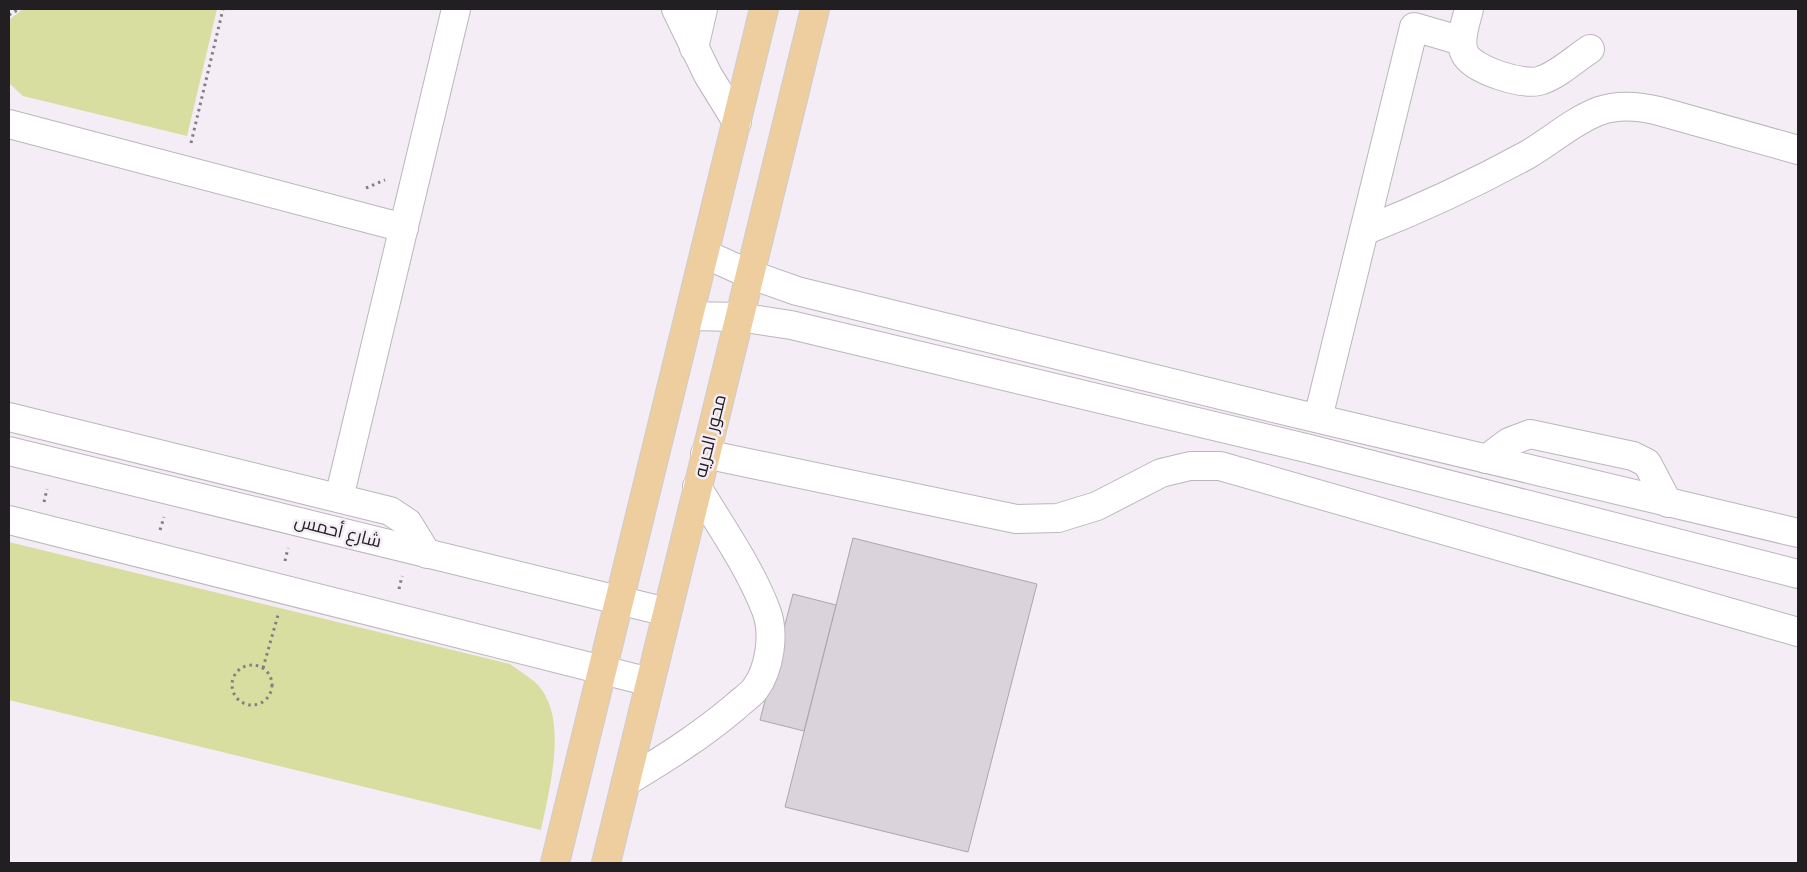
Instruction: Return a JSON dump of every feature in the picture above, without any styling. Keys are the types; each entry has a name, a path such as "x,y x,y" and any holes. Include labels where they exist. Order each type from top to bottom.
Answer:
{"main road":[{"path":"555,863 764,9"},
{"name":"محور الحريه","path":"606,863 748,274 815,9"}],"street":[{"path":"339,498 456,9"},
{"path":"676,9 708,75 737,122"},
{"path":"694,48 703,9"},
{"path":"1469,9 1462,41 1464,53 1471,62 1481,69 1532,82 1550,76 1590,48"},
{"path":"1318,418 1414,27 1462,41"},
{"path":"1364,231 1421,209 1476,182 1593,114 1619,106 1640,106 1798,150"},
{"path":"9,124 404,228"},
{"path":"705,254 748,274 814,295 1798,533"},
{"path":"690,316 738,317 790,325 1310,449 1798,574"},
{"path":"9,417 339,498 396,514 408,523 418,552"},
{"path":"1486,459 1509,442 1530,434 1633,456 1647,463 1668,503"},
{"name":"شارع أحمس","path":"9,450 667,612"},
{"path":"705,454 1016,520 1058,518 1097,506 1162,473 1190,466 1220,466 1798,632"},
{"path":"626,782 692,740 724,716 755,690 767,664 771,636 766,611 736,551 697,487"},
{"path":"9,520 650,682"}],"path":[{"path":"9,16 19,9"},
{"path":"182,143 191,145 223,9"},
{"path":"361,189 380,184 388,178"},
{"path":"38,527 54,461"},
{"path":"154,557 171,490"},
{"path":"263,668 282,589 294,520"},
{"path":"391,617 418,552"},
{"path":"254,665 263,668 269,674 273,683 272,692 267,699 259,704 250,706 242,703 235,696 232,688 233,679 238,671 245,666 254,665"}],"green space":[{"path":"23,9 217,9 187,136 23,96 9,83 9,20"},
{"path":"9,542 510,664 538,685 547,699 553,716 555,735 552,776 541,830 9,700"}],"building":[{"path":"853,538 1037,584 968,852 785,807"},
{"path":"793,594 836,605 804,731 760,720"}]}
